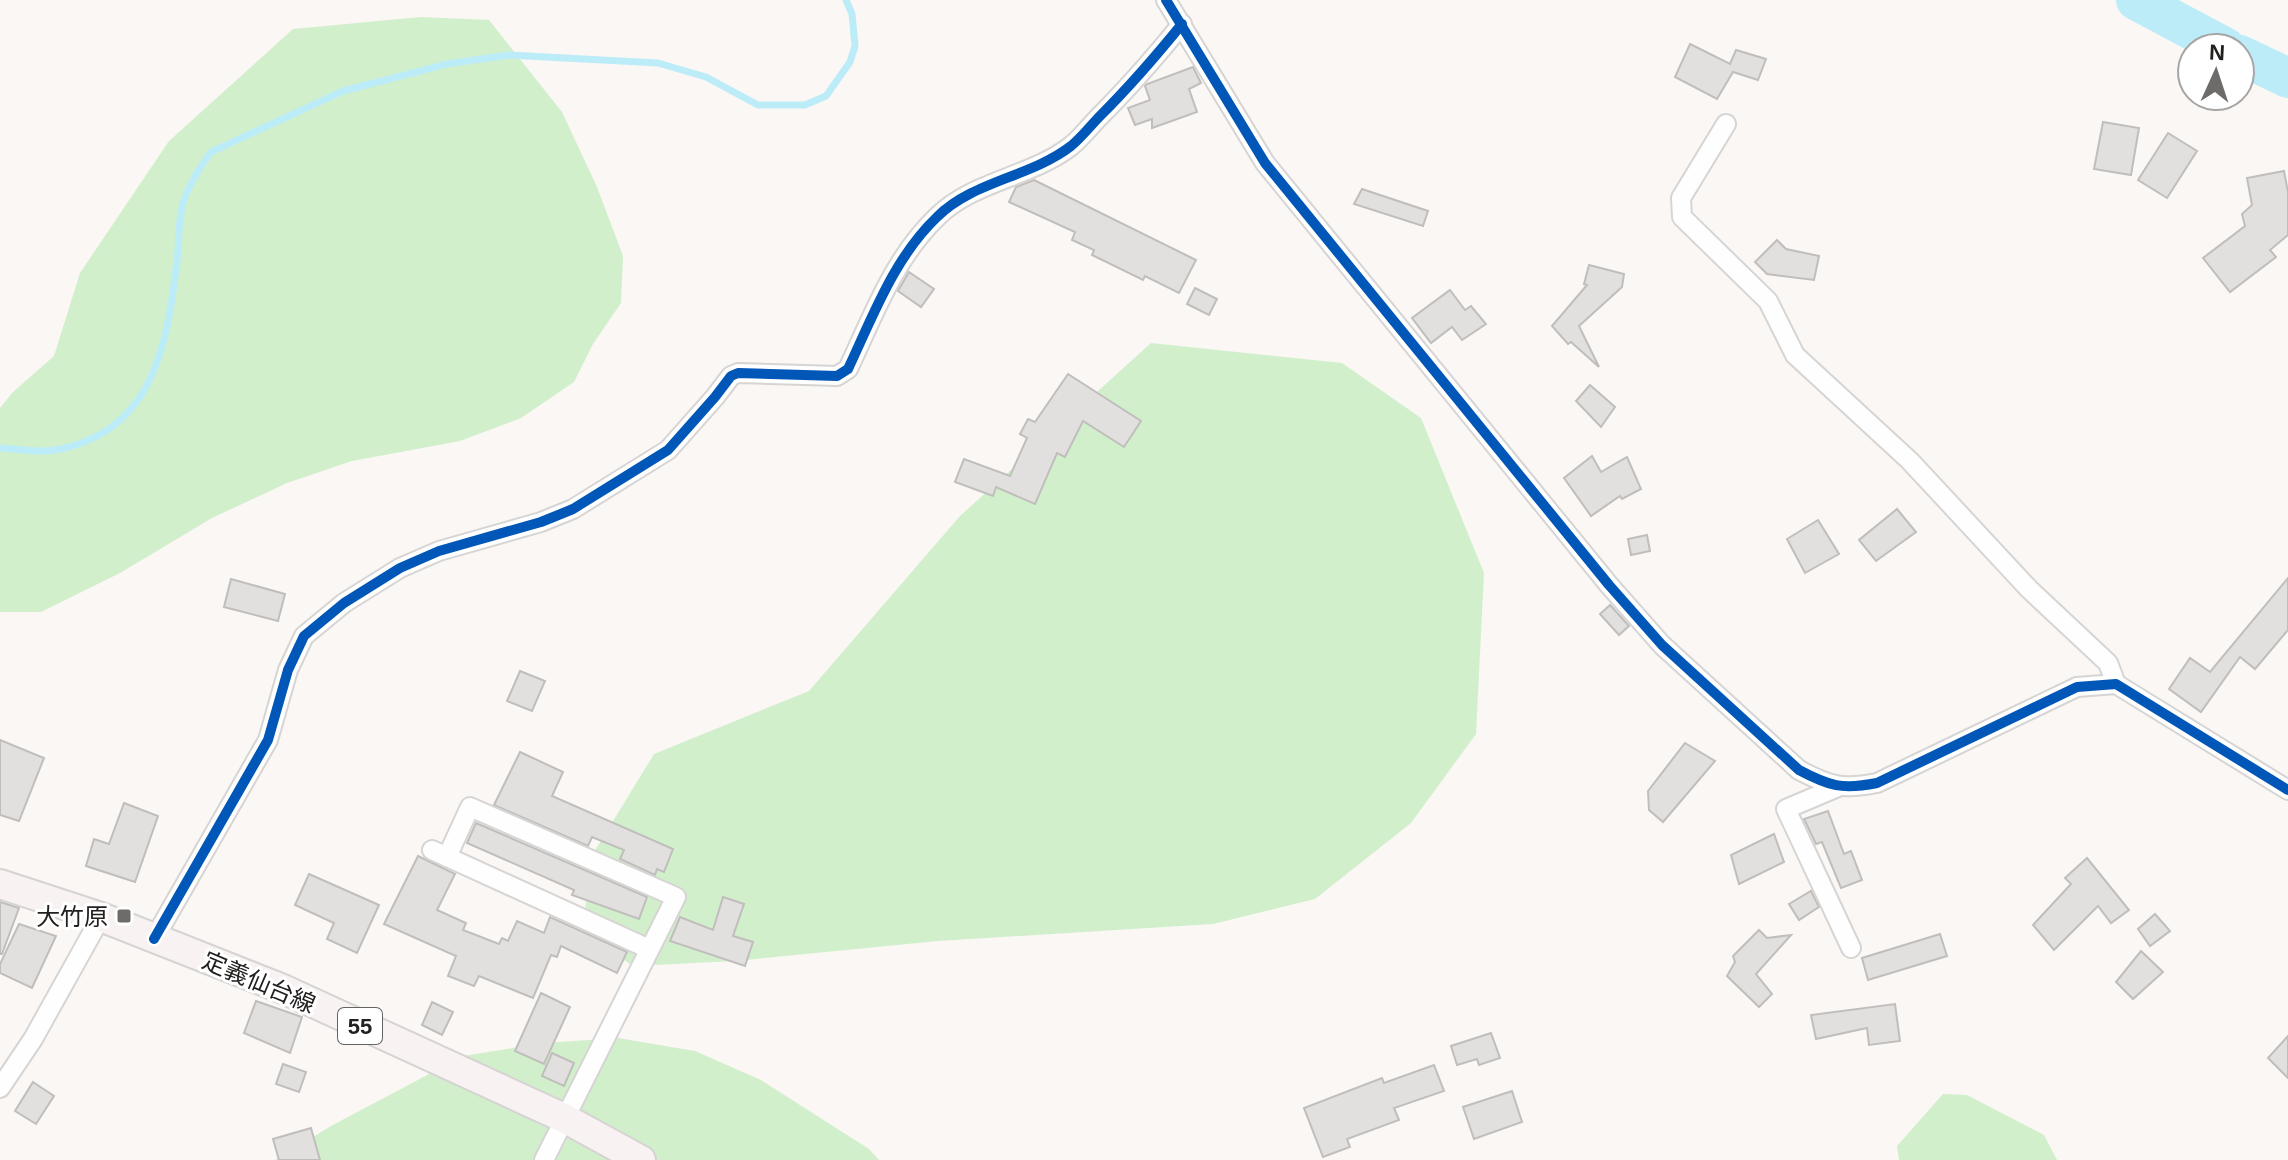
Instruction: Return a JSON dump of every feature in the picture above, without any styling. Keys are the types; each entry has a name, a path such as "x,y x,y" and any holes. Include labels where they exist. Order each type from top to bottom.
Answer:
{"main road":[{"name":"定義仙台線","path":"0,884 101,917 283,989 564,1118 641,1160"}],"street":[{"path":"1166,0 1265,163 1609,585 1662,645 1799,770 1838,787 1855,788 1877,783 2077,687 2116,684 2288,790"},
{"path":"154,939 268,740 288,670 304,636 344,603 400,568 439,551 541,522 585,501 668,450 731,376 738,373 837,376 848,369 885,290 906,254 939,214 987,186 1045,161 1070,146 1144,72 1182,24"},
{"path":"1726,124 1681,198 1682,217 1768,301 1795,355 1910,461 2029,589 2108,663 2116,684"},
{"path":"1838,787 1786,809 1851,948"},
{"path":"544,1160 676,897 470,807 439,854 649,949"},
{"path":"0,1088 33,1039 101,917"}],"green space":[{"path":"421,17 489,20 562,112 597,187 623,256 621,303 593,344 574,382 521,418 460,441 352,461 287,483 212,518 120,573 41,612 0,612 0,408 13,392 54,356 80,273 169,141 293,29"},
{"path":"1151,343 1342,363 1421,418 1484,573 1476,734 1411,823 1315,899 1213,924 938,941 735,961 633,966 584,933 588,862 654,754 809,691 960,516"},
{"path":"618,1038 695,1051 761,1080 869,1149 879,1160 275,1160 331,1126 463,1056 545,1043"},
{"path":"1943,1094 1967,1095 2044,1135 2057,1160 1899,1160 1897,1146"}],"building":[{"path":"1690,44 1730,64 1736,50 1766,59 1758,80 1733,72 1717,99 1675,77"},
{"path":"1193,67 1201,83 1189,89 1197,112 1152,128 1152,119 1135,125 1128,108 1150,100 1147,84"},
{"path":"2103,122 2139,128 2131,175 2094,169"},
{"path":"2168,133 2197,151 2167,198 2138,180"},
{"path":"2284,171 2288,192 2288,235 2270,250 2276,257 2230,292 2203,258 2245,226 2242,214 2252,205 2247,178"},
{"path":"1034,180 1196,260 1179,293 1145,276 1143,280 1092,255 1094,250 1072,240 1075,232 1009,202 1016,187"},
{"path":"1362,189 1428,211 1423,226 1354,204"},
{"path":"1777,240 1786,249 1819,256 1814,280 1767,274 1755,262"},
{"path":"1589,265 1624,274 1622,287 1579,326 1599,367 1571,342 1568,344 1552,326 1587,285 1584,284"},
{"path":"909,272 934,289 921,307 898,291"},
{"path":"1195,288 1217,299 1209,315 1187,304"},
{"path":"1450,290 1465,310 1471,306 1486,324 1462,340 1452,327 1431,343 1412,318"},
{"path":"1068,374 1141,421 1124,447 1083,421 1065,457 1057,453 1035,504 996,487 993,496 955,482 964,459 1010,476 1027,438 1020,434 1028,419 1035,422"},
{"path":"1590,385 1615,407 1601,427 1576,401"},
{"path":"1592,456 1601,472 1627,457 1641,489 1622,499 1620,496 1591,516 1564,478"},
{"path":"1897,509 1916,532 1876,561 1859,540"},
{"path":"1818,520 1839,554 1805,573 1787,539"},
{"path":"1647,535 1650,551 1631,555 1628,539"},
{"path":"2288,578 2288,630 2255,669 2240,657 2201,712 2169,689 2190,658 2210,672"},
{"path":"231,579 285,594 278,621 224,607"},
{"path":"1610,605 1629,626 1619,635 1600,614"},
{"path":"520,671 545,681 532,711 507,701"},
{"path":"0,740 44,758 19,821 0,815"},
{"path":"1685,743 1715,761 1663,822 1649,810 1648,791"},
{"path":"520,752 563,772 552,796 673,849 664,872 657,869 655,875 620,859 624,850 592,837 588,846 494,805"},
{"path":"124,803 158,816 135,882 86,866 94,839 109,844"},
{"path":"1828,811 1844,854 1851,851 1862,880 1841,888 1822,842 1816,844 1804,819"},
{"path":"476,823 647,897 639,919 572,895 574,890 467,843"},
{"path":"1774,834 1784,862 1739,884 1731,855"},
{"path":"418,856 455,874 437,910 466,923 463,930 499,944 502,938 508,941 517,921 544,933 550,917 627,952 617,973 561,946 557,957 551,955 533,998 479,976 474,986 448,976 456,956 384,924"},
{"path":"2087,858 2129,910 2111,923 2098,906 2054,950 2033,925 2071,884 2065,878"},
{"path":"309,874 379,905 357,953 327,939 334,923 295,905"},
{"path":"1811,891 1819,907 1799,920 1789,904"},
{"path":"723,897 744,904 733,936 753,942 745,966 670,941 680,917 713,930"},
{"path":"0,902 19,908 2,954 0,954"},
{"path":"2155,914 2170,931 2150,946 2138,929"},
{"path":"19,924 56,936 32,988 0,973 0,964"},
{"path":"1759,930 1767,938 1791,935 1756,974 1772,994 1759,1007 1727,976 1735,962 1733,956"},
{"path":"1940,934 1947,956 1868,980 1862,958"},
{"path":"2141,951 2163,972 2133,999 2116,982"},
{"path":"541,993 570,1007 544,1064 515,1051"},
{"path":"256,1001 302,1017 290,1053 244,1033"},
{"path":"432,1002 453,1012 442,1035 422,1025"},
{"path":"1895,1004 1900,1041 1869,1045 1867,1028 1816,1039 1811,1015"},
{"path":"1491,1033 1500,1058 1479,1065 1477,1059 1457,1065 1451,1046"},
{"path":"2288,1036 2288,1078 2268,1058"},
{"path":"552,1053 574,1063 564,1086 542,1076"},
{"path":"283,1064 306,1072 299,1092 276,1084"},
{"path":"1434,1065 1444,1091 1394,1108 1399,1120 1347,1139 1350,1147 1323,1157 1304,1108 1382,1078 1384,1083"},
{"path":"33,1082 54,1096 36,1124 15,1111"},
{"path":"1512,1091 1522,1122 1474,1139 1463,1107"},
{"path":"311,1128 320,1160 279,1160 273,1139"}],"waterway":[{"path":"0,448 48,451 88,440 114,425 134,405 149,380 168,323 184,200 211,152 343,91 447,64 509,55 658,63 706,77 758,105 805,105 826,96 850,62 855,46 852,14 846,0"},
{"path":"2136,0 2196,32"},
{"path":"2256,63 2288,78"}],"cycle path":[{"path":"1166,0 1265,163 1609,585 1662,645 1799,770 1836,785 1877,783 2077,687 2116,684 2288,790"},
{"path":"154,939 268,740 288,670 304,636 344,603 400,568 439,551 541,522 573,509 668,450 731,376 738,373 837,376 848,369 897,269 937,217 968,195 1038,165 1071,146 1133,82 1182,24"}],"place":[{"name":"大竹原","path":"124,916"}]}
